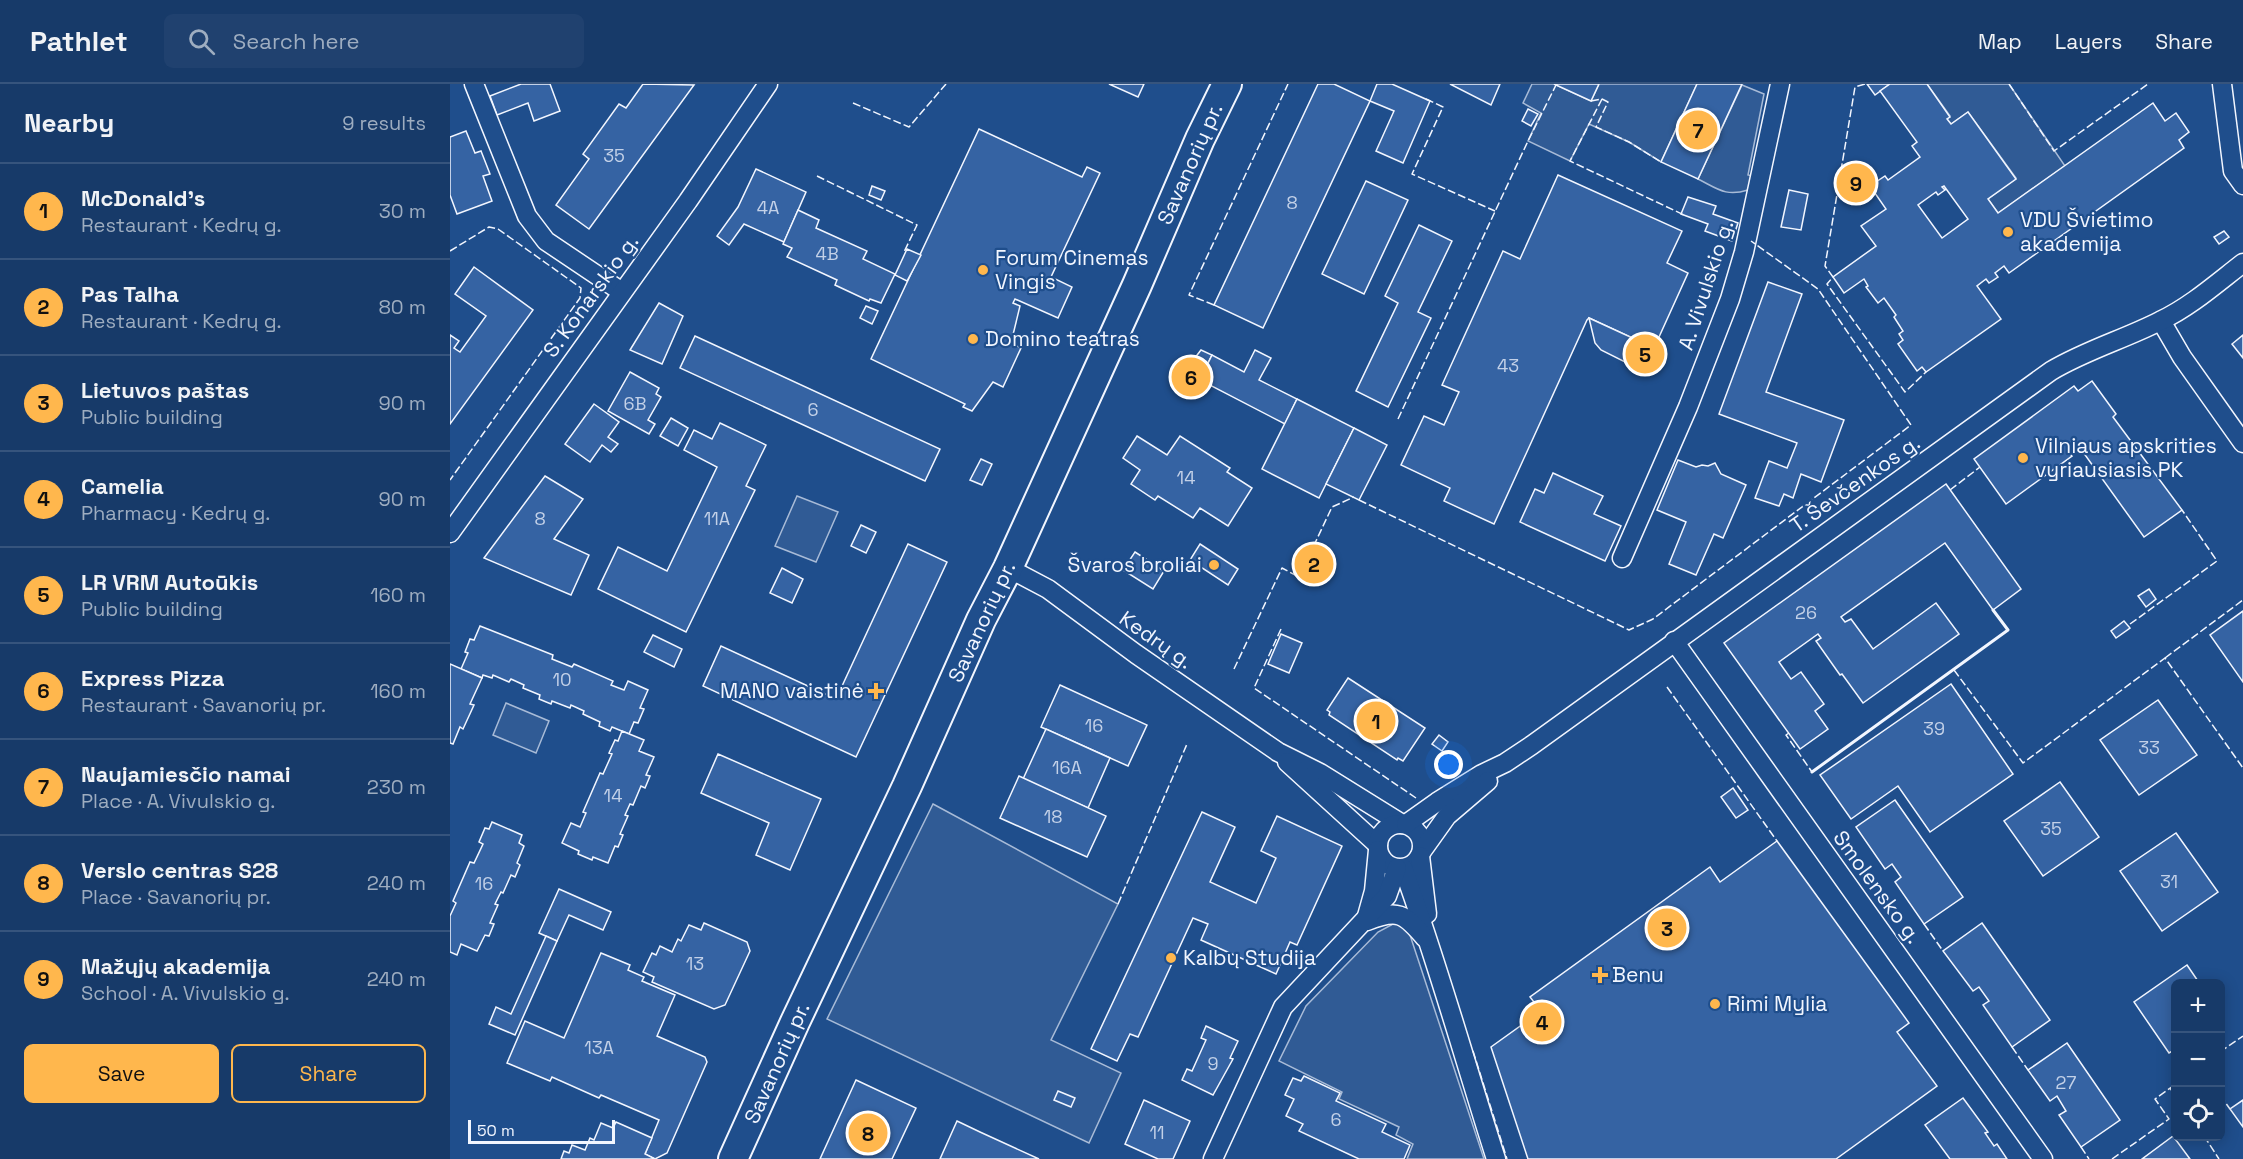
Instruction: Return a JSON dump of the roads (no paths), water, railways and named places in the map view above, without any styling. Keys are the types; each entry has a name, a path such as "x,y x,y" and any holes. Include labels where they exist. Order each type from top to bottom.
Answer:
{"main road":[{"name":"Savanorių pr.","path":"733,1159 907,786 981,620 1008,568 1227,84"}],"street":[{"path":"474,84 527,216 536,230 546,241 622,292"},
{"name":"S. Konarskio g.","path":"450,533 688,201 768,84"},
{"name":"A. Vivulskio g.","path":"1622,558 1688,407 1730,299 1744,252 1780,84"},
{"path":"2222,84 2233,171 2243,185"},
{"name":"T. Ševčenkos g.","path":"1421,853 1447,816 1505,763 1674,641 2051,370 2075,357 2161,321 2183,308 2243,262"},
{"path":"2161,321 2182,357 2243,443"},
{"name":"Kedrų g.","path":"1008,568 1048,589 1136,654 1278,752 1320,773 1404,824"},
{"name":"Smolensko g.","path":"1674,641 2043,1159"},
{"name":"Kedrų g.","path":"1278,752 1314,788 1351,819 1378,848"},
{"name":"T. Ševčenkos g.","path":"1404,824 1482,774 1505,763"},
{"path":"1366,921 1374,891 1378,848 1383,831 1392,825 1404,824 1418,833 1422,841 1421,853 1431,945"},
{"path":"1378,848 1386,863 1400,868 1414,863 1421,853"},
{"path":"1213,1159 1283,1007 1366,921 1387,896 1400,868"},
{"path":"1400,868 1431,945 1496,1159"},
{"path":"1366,921 1387,913 1402,916 1414,925 1431,945"}],"place":[{"name":"Naujamiesčio namai","path":"1698,130"},
{"name":"Mažųjų akademija","path":"1856,183"},
{"name":"VDU Švietimo akademija","path":"2008,232"},
{"name":"Forum Cinemas Vingis","path":"983,270"},
{"name":"Domino teatras","path":"973,339"},
{"name":"LR VRM Autoūkis","path":"1645,354"},
{"name":"Express Pizza","path":"1191,377"},
{"name":"Vilniaus apskrities vyriausiasis PK","path":"2023,458"},
{"name":"Pas Talha","path":"1314,564"},
{"name":"Švaros broliai","path":"1214,565"},
{"name":"MANO vaistinė","path":"876,691"},
{"name":"McDonald's","path":"1376,721"},
{"name":"Lietuvos paštas","path":"1667,928"},
{"name":"Kalbų Studija","path":"1171,958"},
{"name":"Benu","path":"1600,975"},
{"name":"Rimi Mylia","path":"1715,1004"},
{"name":"Camelia","path":"1542,1022"},
{"name":"Verslo centras S28","path":"868,1133"}]}
